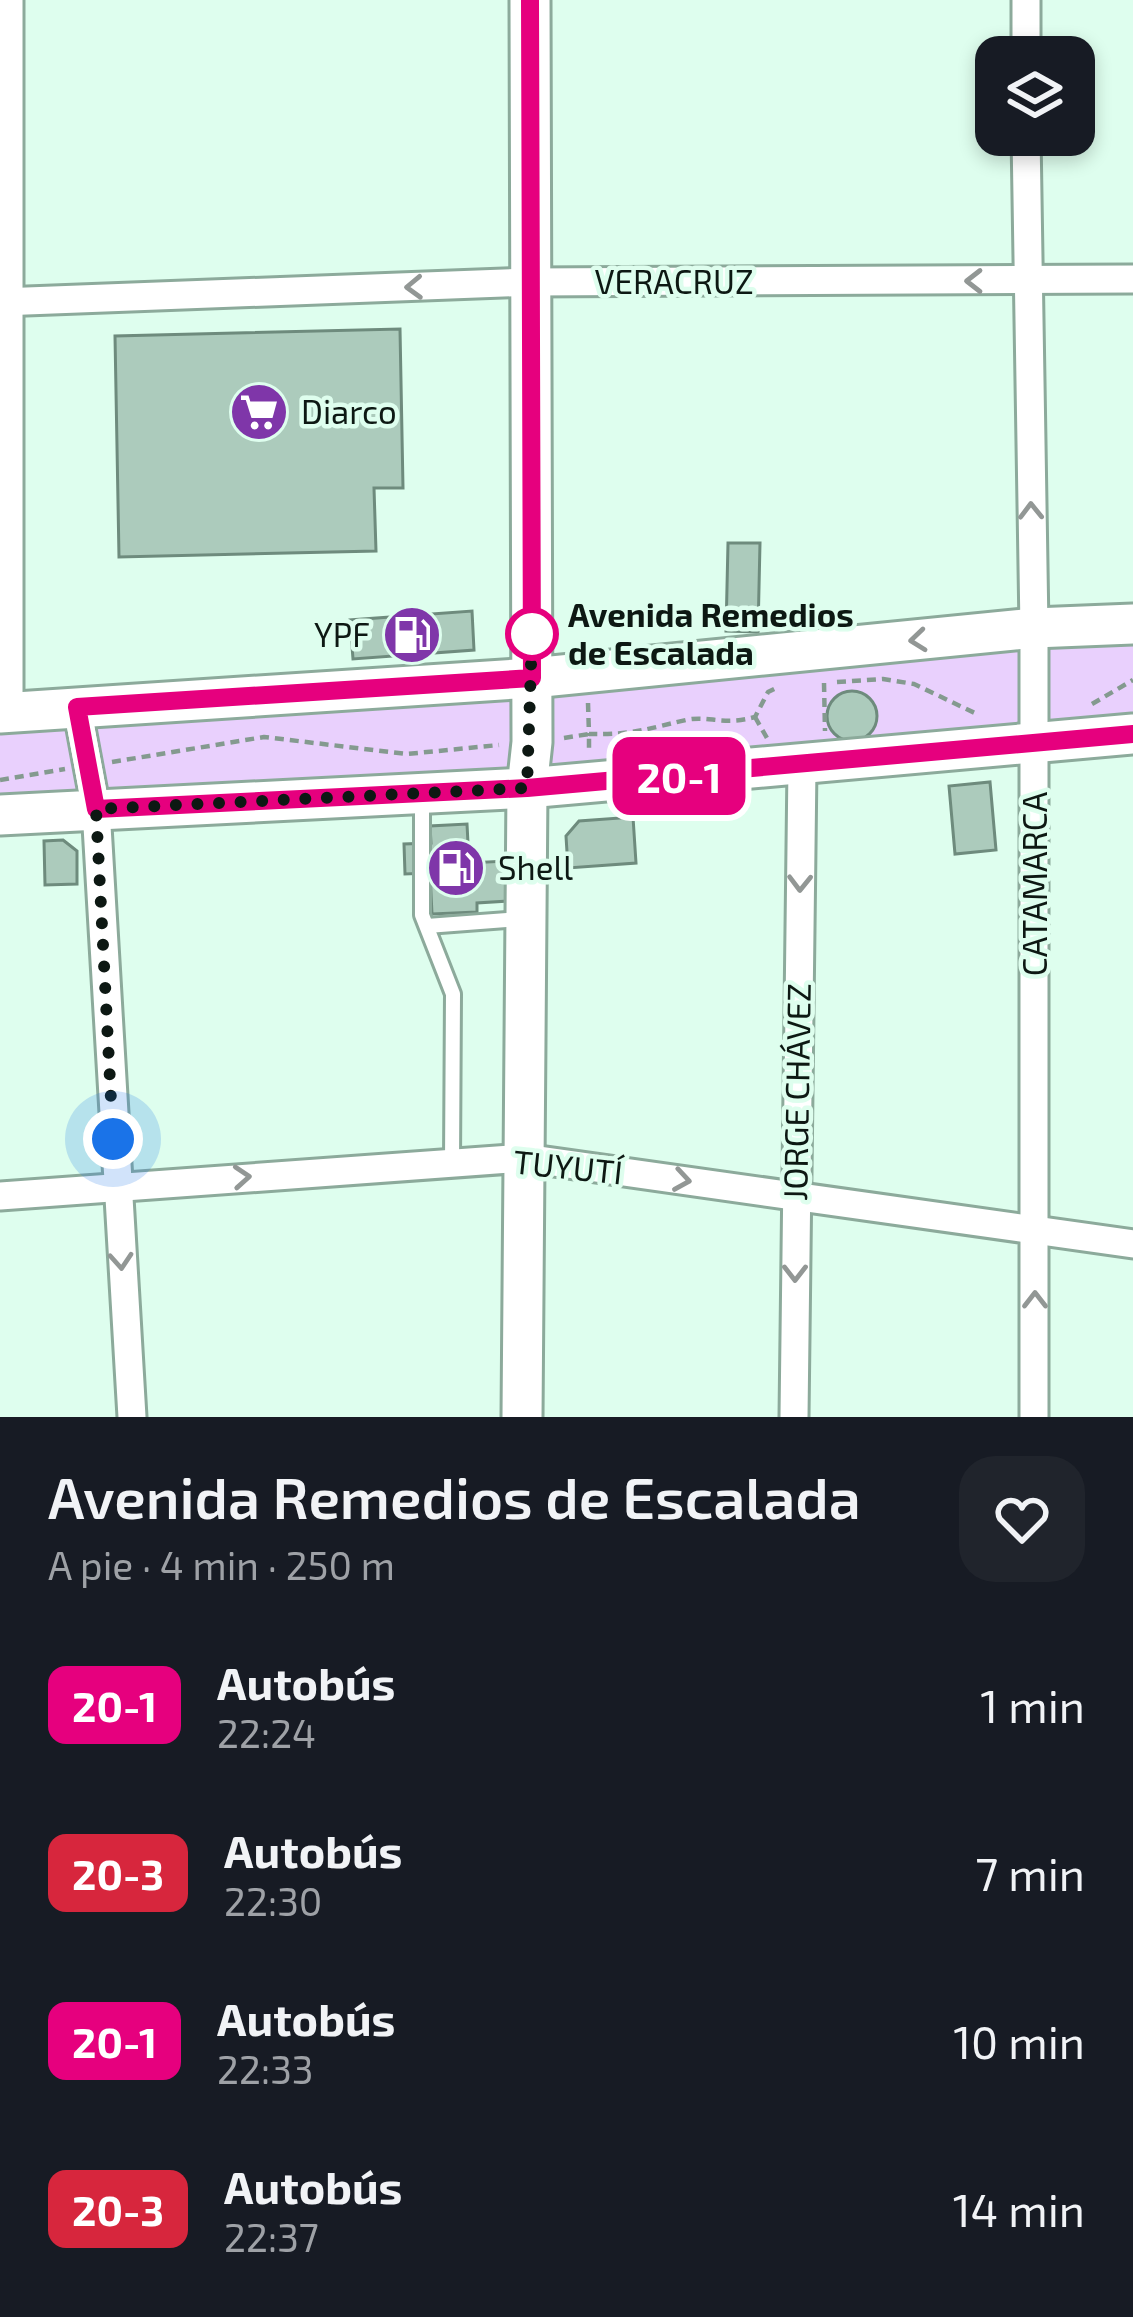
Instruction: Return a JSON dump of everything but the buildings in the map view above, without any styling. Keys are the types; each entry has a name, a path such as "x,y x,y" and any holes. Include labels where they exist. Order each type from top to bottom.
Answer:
{"main road":[{"path":"522,1417 527,788 532,742 530,0"},
{"path":"5,712 532,678 1034,628 1133,624"},
{"path":"0,815 527,788 799,751 1035,744 1133,734"}],"street":[{"path":"5,712 3,301 9,0"},
{"path":"1026,0 1026,36"},
{"name":"CATAMARCA","path":"1026,156 1035,744 1034,1417"},
{"name":"VERACRUZ","path":"3,301 530,282 1133,279"},
{"path":"77,707 96,809 132,1417"},
{"name":"JORGE CHÁVEZ","path":"794,1417 799,751"},
{"name":"TUYUTÍ","path":"0,1196 525,1158 1133,1244"}],"lane":[{"path":"422,793 421,893 427,926 453,994 452,1163"},
{"path":"427,926 526,919"}],"path":[{"path":"588,672 589,734"},
{"path":"1085,706 1133,680"},
{"path":"802,684 900,681 983,715"},
{"path":"754,717 799,751 824,683"},
{"path":"0,780 264,737 407,754 589,734 630,735 687,720 731,724 754,717 768,692 781,686"}],"shaded area":[{"path":"1133,624 1133,734 0,815 0,713"}],"bus line":[{"name":"20-1","path":"530,0 532,678 77,707 96,809 527,788 1133,734"}],"place":[{"name":"Diarco","path":"259,412"},
{"name":"Avenida Remedios de Escalada","path":"532,634"},
{"name":"YPF","path":"412,635"},
{"name":"Shell","path":"456,868"}],"route":[{"path":"113,1139 96,809 527,788 532,634"}]}
